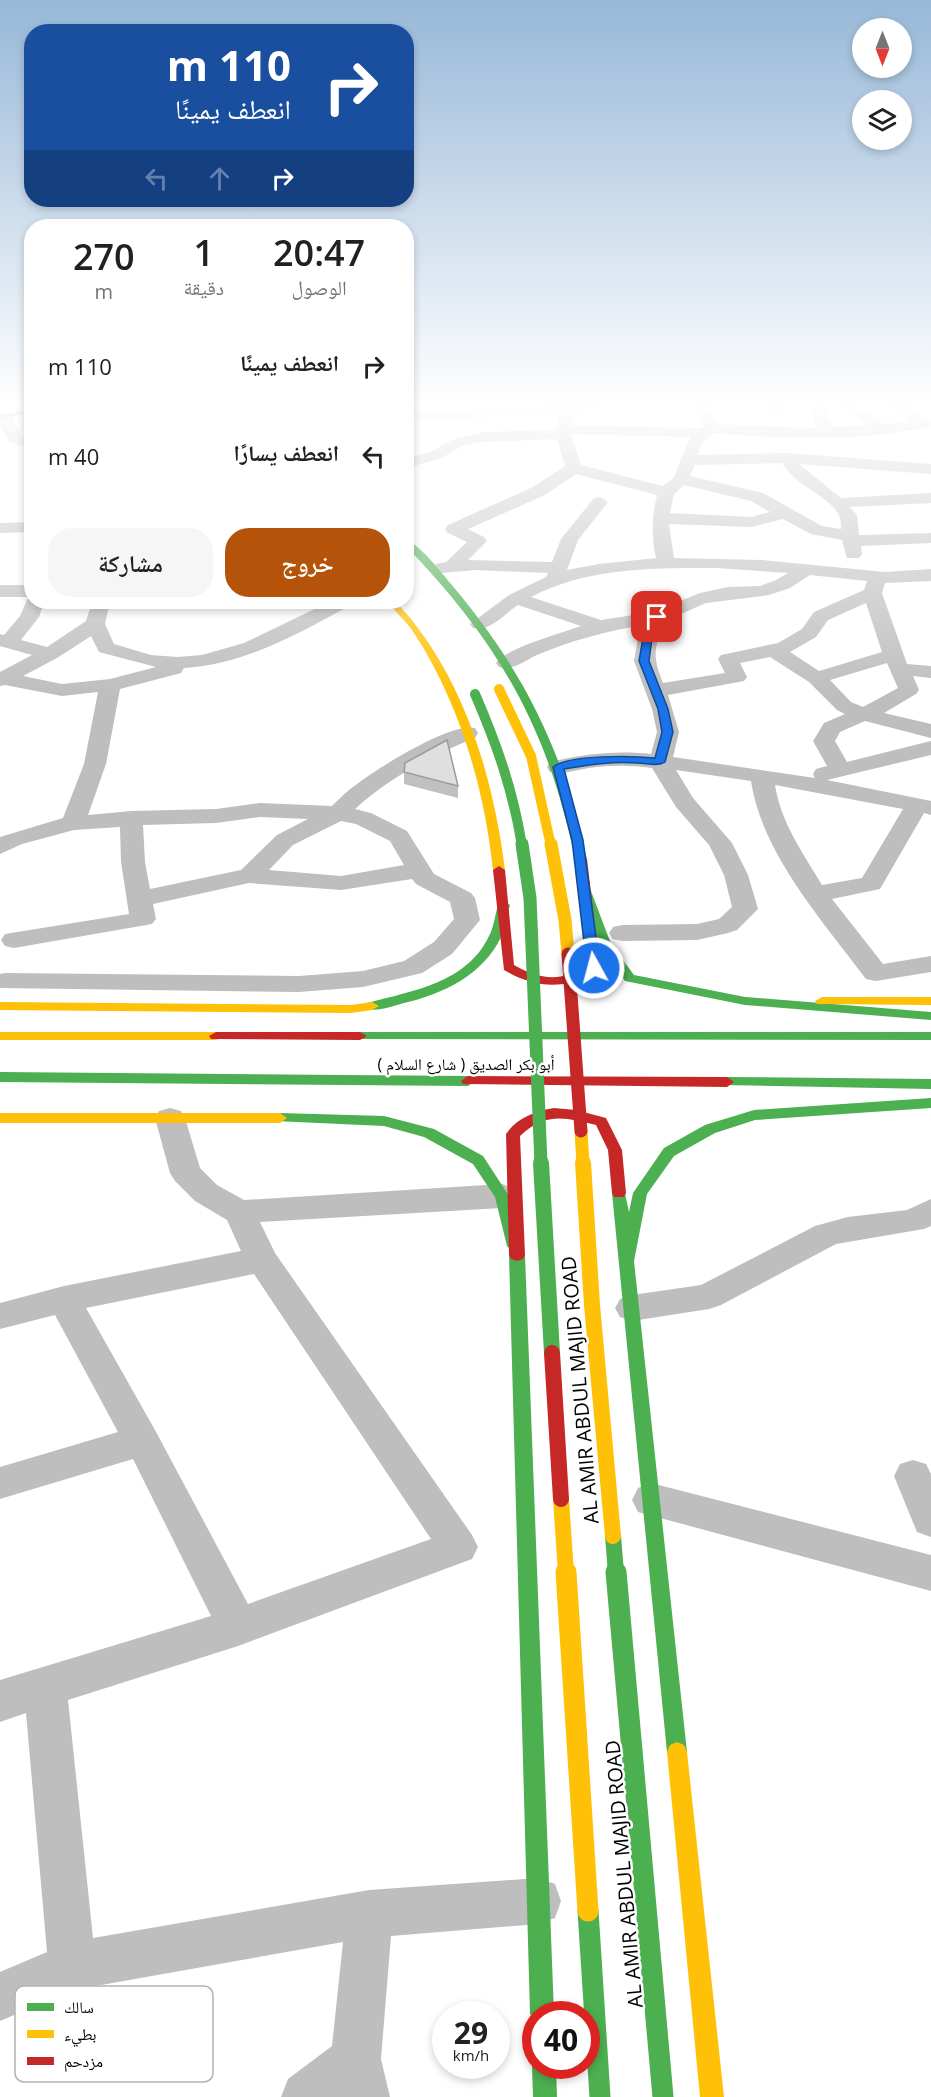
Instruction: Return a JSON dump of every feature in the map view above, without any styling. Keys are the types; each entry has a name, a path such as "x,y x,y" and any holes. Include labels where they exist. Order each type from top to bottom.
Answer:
{"main road":[{"path":"398,609 418,632 453,698 478,758 498,854 508,967 525,979 555,984 580,979 594,968 578,840 558,767 535,714 507,663 480,624 439,573 414,549"},
{"path":"414,564 439,573"},
{"name":"AL AMIR ABDUL MAJID ROAD","path":"496,684 531,756 549,832 565,920 592,1305 663,2097"},
{"name":"AL AMIR ABDUL MAJID ROAD","path":"472,689 500,753 516,808 530,898 543,1220 600,2097"},
{"path":"585,891 605,945 630,978 745,1001 931,1016"},
{"path":"2,996 351,1009 386,1005 414,997 448,983 476,963 494,940 504,904"},
{"path":"745,1001 931,1001"},
{"name":"( شارع السلام ) أبو بكر الصديق","path":"0,1036 931,1036"},
{"name":"( شارع السلام ) أبو بكر الصديق","path":"0,1077 931,1084"},
{"path":"627,1259 640,1193 669,1152 710,1129 754,1115 931,1103"},
{"path":"542,2001 513,1134 524,1120 560,1110 602,1121 615,1150 712,2097"},
{"path":"754,1115 907,1119"},
{"path":"0,1119 314,1118 384,1120 429,1133 478,1160 502,1196 515,1246"},
{"path":"544,2079 545,2097"}],"street":[{"path":"439,573 478,541 454,530 517,501"},
{"path":"664,501 660,518 661,540 666,562"},
{"path":"764,501 817,530 850,538 931,538"},
{"path":"834,501 848,515 850,538 869,581 909,690 887,704 832,728 824,741 841,771"},
{"path":"837,503 868,501"},
{"path":"480,624 556,574 570,539 600,502"},
{"path":"660,518 751,522 785,513"},
{"path":"0,528 24,527"},
{"path":"439,573 476,565 556,574 666,562 750,563 807,569 869,581 931,574"},
{"path":"507,663 530,651 600,626 657,617 700,599 728,592 762,591 783,584 807,569"},
{"path":"909,576 931,591"},
{"path":"655,691 737,677 728,659 784,648 809,633 821,616 869,581"},
{"path":"0,591 24,591"},
{"path":"517,599 600,626"},
{"path":"32,609 29,617 5,640 50,654"},
{"path":"99,609 95,624 106,648 151,661 205,662"},
{"path":"1,679 62,690 110,685 205,662 255,647 328,609"},
{"path":"622,933 697,932 728,925 745,909 736,875 720,843 684,802 660,762 668,732 663,709 644,661 648,638 657,617"},
{"path":"1,679 50,654 95,624"},
{"path":"773,650 816,678 844,706 861,714 931,731"},
{"path":"816,678 897,662 931,672"},
{"path":"73,822 95,764 110,685"},
{"path":"249,876 285,840 338,813 364,789 431,748 467,733"},
{"path":"792,781 931,748"},
{"path":"558,767 590,761 634,759 847,790 924,807 871,885 815,894"},
{"path":"762,776 767,807 815,894 876,973 931,964"},
{"path":"0,847 14,839 73,822 131,818 216,816 260,810 338,813 363,818 399,836 425,879 462,898 467,920 444,948 413,967 363,979 298,984 2,996 7,939 143,919 133,862 131,818"},
{"path":"139,899 249,876 341,883 419,870"},
{"path":"170,1118 186,1173 206,1193 239,1212 502,1196"},
{"path":"632,1308 709,1296 826,1235 848,1229 913,1221 931,1211"},
{"path":"0,1701 238,1627 458,1547 262,1260 239,1212"},
{"path":"0,1316 64,1299 262,1260"},
{"path":"64,1299 142,1441 238,1627"},
{"path":"0,1483 142,1441"},
{"path":"914,1476 931,1520"},
{"path":"651,1500 931,1573"},
{"path":"45,1687 72,1966"},
{"path":"26,1986 72,1966 369,1914 538,1901"},
{"path":"306,2097 360,2078 369,1914"},
{"path":"0,1997 15,1991"}],"building":[{"path":"447,740 458,786 404,772 405,763"}],"traffic: fast":[{"path":"414,550 468,610 495,647 519,686 558,769 581,859"},
{"path":"475,694 500,752 516,808 530,898 543,1220 552,1353"},
{"path":"585,891 605,945 630,978 745,1001 931,1016"},
{"path":"372,1006 425,993 442,986 473,966 495,937 504,905"},
{"path":"360,1036 931,1036"},
{"path":"0,1077 468,1081"},
{"path":"727,1082 931,1084"},
{"path":"627,1259 640,1193 669,1152 710,1129 754,1115 931,1103"},
{"path":"280,1118 384,1121 429,1133 478,1160 502,1196 515,1246"},
{"path":"619,1193 677,1752"},
{"path":"517,1255 542,2001"},
{"path":"613,1536 663,2097"},
{"path":"588,1911 600,2097"},
{"path":"544,2079 545,2097"}],"traffic: slow":[{"path":"399,609 419,633 435,660 462,717 490,808 499,870"},
{"path":"499,689 531,756 549,832 565,920 568,954"},
{"path":"822,1001 931,1001"},
{"path":"0,1006 351,1009 372,1006"},
{"path":"0,1036 216,1036"},
{"path":"0,1118 280,1118"},
{"path":"581,1131 592,1305 613,1536"},
{"path":"561,1499 588,1911"},
{"path":"677,1752 712,2097"}],"traffic: jam":[{"path":"499,870 508,967 540,981 562,981 572,979 594,968 581,859"},
{"path":"568,954 581,1131"},
{"path":"216,1036 360,1036"},
{"path":"468,1081 727,1082"},
{"path":"517,1255 513,1134 523,1124 544,1114 554,1113 565,1113 601,1121 615,1150 619,1193"},
{"path":"552,1353 561,1499"}],"route":[{"path":"594,968 578,840 558,767 590,761 634,759 660,762 668,732 663,709 644,661 648,638 657,617"}]}
